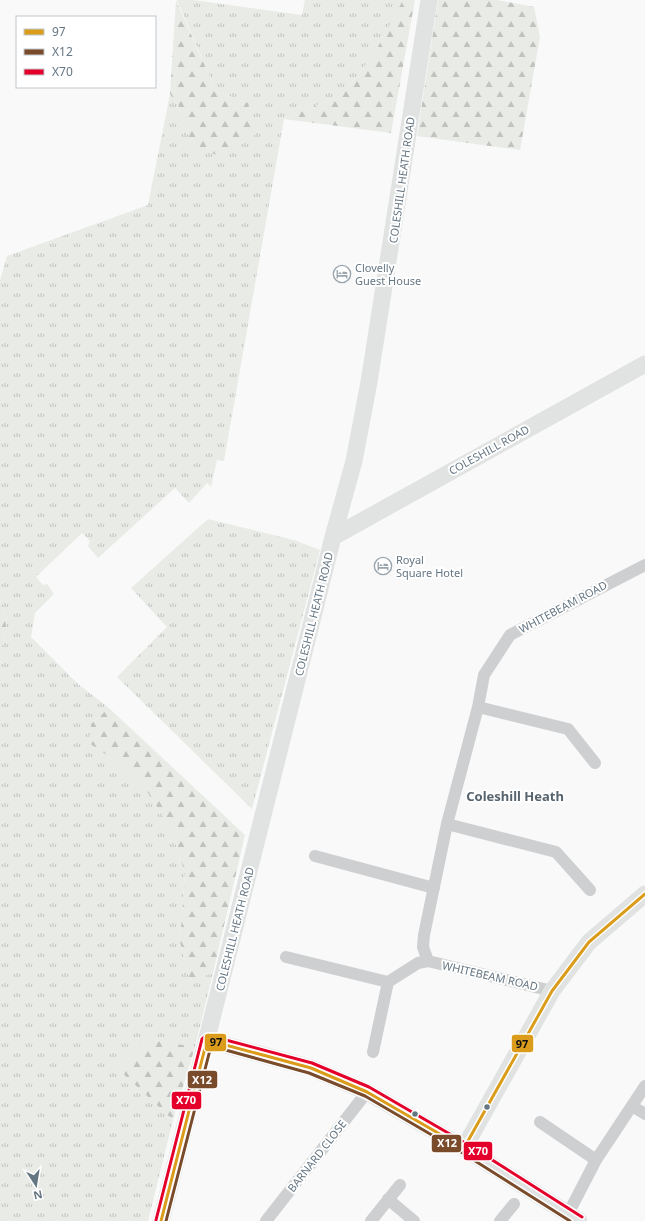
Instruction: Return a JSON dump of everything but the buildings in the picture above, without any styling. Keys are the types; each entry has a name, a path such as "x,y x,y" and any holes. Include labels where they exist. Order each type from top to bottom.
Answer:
{"street":[{"name":"COLESHILL HEATH ROAD","path":"161,1221 333,537 354,461 369,382 429,0"},
{"name":"COLESHILL ROAD","path":"333,537 645,364"},
{"name":"WHITEBEAM ROAD","path":"428,961 423,947 434,888 448,824 478,707 484,675 510,635 645,565"},
{"path":"478,707 568,729 595,762"},
{"path":"448,824 556,852 590,890"},
{"path":"315,856 434,888"},
{"path":"464,1148 552,990 589,942 645,894"},
{"path":"286,957 388,982 373,1052"},
{"name":"WHITEBEAM ROAD","path":"388,982 418,963 428,961 552,990"},
{"path":"207,1040 311,1068 367,1092 464,1148 574,1217 596,1160 645,1086"},
{"name":"BARNARD CLOSE","path":"266,1221 367,1092"},
{"path":"632,1106 645,1114"},
{"path":"540,1122 596,1160"},
{"path":"371,1221 400,1185"},
{"path":"388,1199 414,1221"},
{"path":"500,1221 514,1204"}],"green space":[{"path":"176,0 216,91 248,103 256,134 221,156 192,147 178,105 170,94"},
{"path":"177,0 193,0 302,15 305,0 404,0 374,54 342,95 284,119 224,461 217,460 211,487 207,483 189,503 175,488 98,558 88,546 90,541 82,533 36,577 43,585 47,584 54,594 35,613 31,637 78,684 109,708 91,724 89,743 120,764 146,790 170,827 185,873 180,942 190,980 213,973 195,1047 148,1039 118,1068 173,1120 148,1221 0,1221 0,665 6,625 0,598 0,280 7,256 148,205 170,94 178,105 192,147 248,103 216,91"},
{"path":"403,0 415,0 391,133 284,119 342,95 374,54"},
{"path":"438,0 497,0 534,7 540,37 520,150 417,136"},
{"path":"208,519 294,540 320,550 252,809 117,677 167,627 131,588"},
{"path":"0,598 6,625 0,665"},
{"path":"109,708 245,835 213,973 190,980 180,942 185,873 170,827 146,790 120,764 89,743 91,724"},
{"path":"148,1039 195,1047 173,1120 117,1068"}],"transit line":[{"name":"97","path":"161,1221 207,1040 311,1068 367,1092 464,1148 552,991 589,942 645,894"},
{"name":"X70","path":"156,1220 202,1039 207,1035 312,1063 369,1087 467,1144 582,1217"},
{"name":"X12","path":"166,1221 211,1046 309,1073 365,1096 461,1152 570,1221"}],"place":[{"name":"Clovelly Guest House","path":"342,274"},
{"name":"Royal Square Hotel","path":"383,566"}],"district":[{"name":"Coleshill Heath","path":"515,796"}]}
